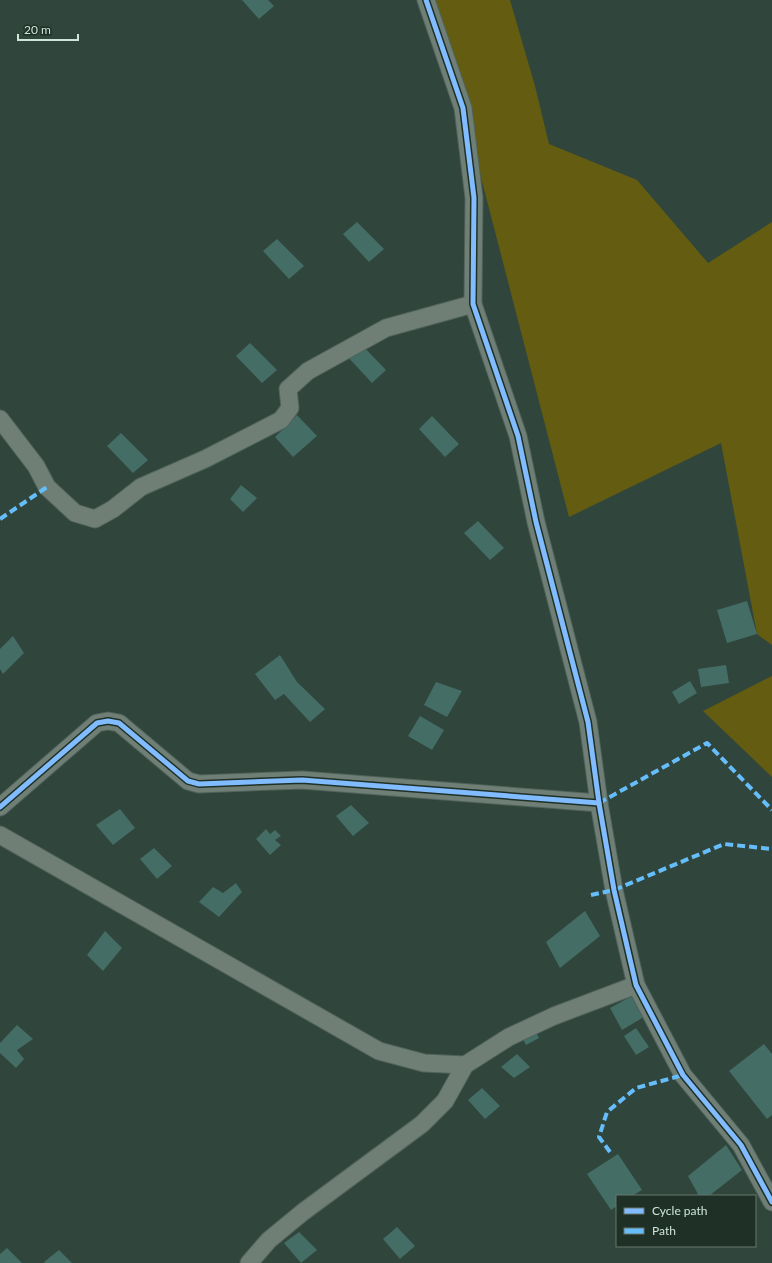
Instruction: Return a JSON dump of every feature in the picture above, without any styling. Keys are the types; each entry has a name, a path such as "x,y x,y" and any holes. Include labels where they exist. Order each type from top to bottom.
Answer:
{"street":[{"path":"426,0 463,108 474,198 473,304 518,436 536,522 588,722 599,803 614,890 636,985 683,1075 741,1145 772,1202"},
{"path":"0,419 36,466 47,487 75,513 95,519 113,509 141,487 205,460 281,420 290,408 288,389 308,371 386,328 473,304"},
{"path":"0,807 97,723 108,721 119,723 183,778 200,784 302,780 599,803"},
{"path":"0,835 379,1051 424,1063 465,1065"},
{"path":"249,1263 269,1240 303,1212 422,1124 445,1101 465,1065 509,1037 554,1016 636,985"}],"shaded area":[{"path":"426,0 510,0 535,86 549,144 637,180 708,263 772,222 772,645 757,634 721,443 569,517 463,108"},
{"path":"772,676 772,777 703,711"}],"building":[{"path":"242,0 268,0 274,6 259,19"},
{"path":"357,222 384,249 369,262 343,234"},
{"path":"277,239 304,266 289,279 263,251"},
{"path":"250,343 277,370 262,383 236,356"},
{"path":"360,343 386,370 372,383 346,355"},
{"path":"297,415 317,436 293,457 275,437"},
{"path":"432,416 459,444 445,457 419,429"},
{"path":"121,433 148,460 133,473 107,446"},
{"path":"241,485 257,498 243,512 230,499"},
{"path":"478,521 504,548 490,560 464,533"},
{"path":"747,601 757,634 727,643 717,610"},
{"path":"13,636 24,653 3,674 0,669 0,649"},
{"path":"280,655 297,682 325,709 310,722 284,694 275,700 255,674"},
{"path":"726,665 729,683 701,687 698,669"},
{"path":"690,681 697,693 679,704 672,692"},
{"path":"436,682 462,691 447,717 424,705"},
{"path":"420,716 444,730 432,750 408,736"},
{"path":"351,805 369,823 353,836 336,816"},
{"path":"120,809 135,828 113,845 96,825"},
{"path":"266,829 270,834 275,830 281,836 275,840 281,845 270,855 256,839"},
{"path":"154,848 172,866 157,879 140,859"},
{"path":"236,883 242,892 219,917 199,902 213,887 223,893"},
{"path":"585,911 600,936 560,968 546,942"},
{"path":"105,931 122,948 103,971 87,955"},
{"path":"632,996 644,1017 622,1030 610,1008"},
{"path":"17,1025 33,1039 17,1050 24,1059 16,1068 0,1053 0,1043"},
{"path":"534,1028 539,1038 526,1045 521,1035"},
{"path":"636,1028 649,1047 636,1055 624,1036"},
{"path":"764,1044 772,1054 772,1115 767,1119 729,1071"},
{"path":"517,1054 530,1067 514,1078 501,1067"},
{"path":"482,1088 500,1106 485,1119 468,1100"},
{"path":"726,1145 742,1170 710,1195 698,1195 688,1176"},
{"path":"618,1154 642,1190 634,1195 616,1195 616,1207 611,1210 587,1174"},
{"path":"397,1227 415,1246 400,1259 383,1239"},
{"path":"299,1232 317,1250 301,1263 284,1243"},
{"path":"7,1248 22,1263 0,1263 0,1254"},
{"path":"59,1250 72,1263 44,1262"}],"marked path":[{"path":"0,519 47,487"},
{"path":"599,803 707,743 772,810"},
{"path":"591,895 614,890 724,844 772,849"},
{"path":"610,1152 599,1137 607,1112 636,1088 683,1075"}],"cycle path":[{"path":"426,0 463,108 474,198 473,304 518,436 536,522 588,722 599,803 614,890 636,985 683,1075 741,1145 772,1202"},
{"path":"0,807 97,723 108,721 119,723 188,781 199,784 302,780 599,803"}]}
